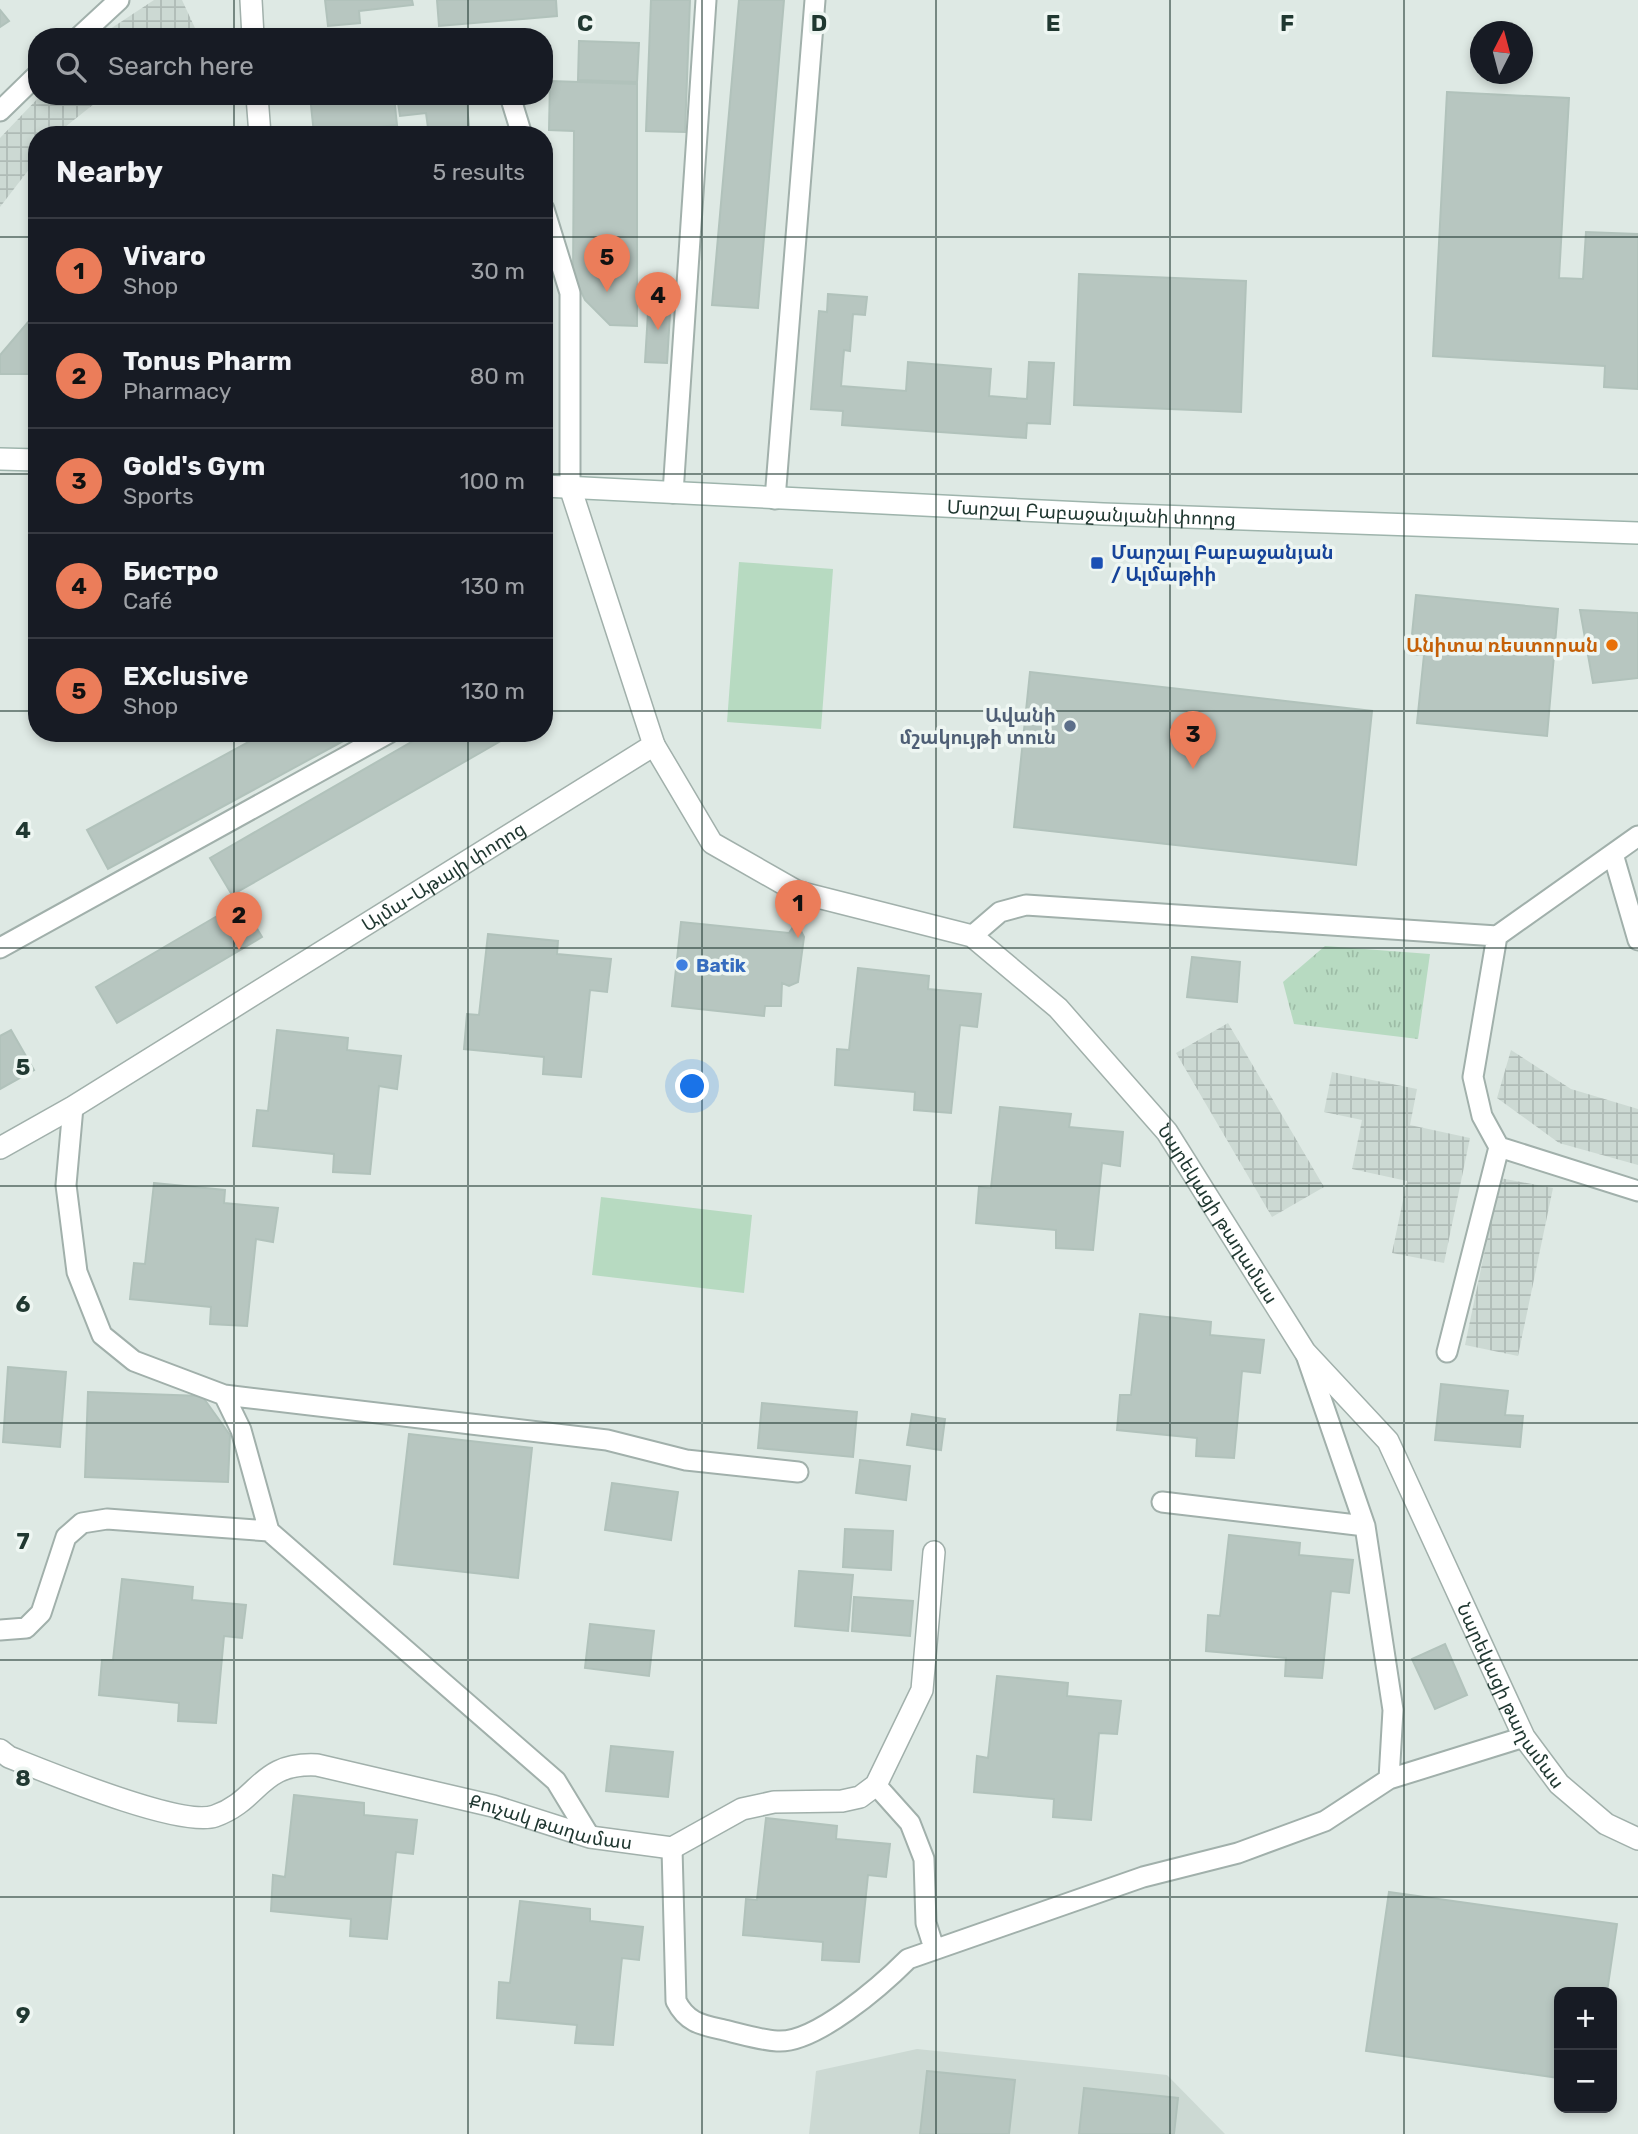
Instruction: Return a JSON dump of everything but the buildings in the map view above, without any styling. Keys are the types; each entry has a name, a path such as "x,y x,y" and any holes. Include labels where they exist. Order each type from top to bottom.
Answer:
{"street":[{"path":"251,0 253,28"},
{"path":"258,105 259,126"},
{"path":"0,458 28,460"},
{"name":"Մարշալ Բաբաջանյանի փողոց","path":"553,486 775,499 1638,533"},
{"path":"570,487 654,745"},
{"name":"Նարեկացի թաղամաս","path":"654,745 712,843 798,892 972,936 1058,1008 1167,1132 1305,1352 1388,1441 1524,1737 1559,1784 1606,1824 1638,1839"},
{"name":"Ալմա-Աթայի փողոց","path":"0,1148 73,1107 654,745"},
{"path":"671,1848 742,1809 774,1802 842,1801 860,1797 876,1784 922,1690 934,1552"},
{"name":"Քուչակ թաղամաս","path":"0,1749 9,1758 126,1801 197,1817 214,1816 230,1808 275,1771 293,1763 317,1765 493,1806 590,1837 671,1848"}],"lane":[{"path":"89,28 119,0"},
{"path":"673,493 706,0"},
{"path":"775,499 815,0"},
{"path":"0,111 28,84"},
{"path":"513,105 519,126"},
{"path":"553,238 570,293 570,487"},
{"path":"0,948 373,742"},
{"path":"972,936 1000,912 1026,905 1497,936 1638,836"},
{"path":"1613,854 1638,940"},
{"path":"1447,1352 1499,1147 1482,1116 1473,1077 1497,936"},
{"path":"73,1107 66,1185 77,1272 102,1335 134,1361 224,1395 607,1440 686,1460 798,1472"},
{"path":"1499,1147 1638,1191"},
{"path":"1305,1352 1365,1526 1393,1710 1389,1779"},
{"path":"224,1395 241,1430 269,1531 556,1781 590,1837"},
{"path":"1161,1502 1365,1526"},
{"path":"0,1630 26,1628 41,1613 66,1537 82,1523 107,1519 269,1531"},
{"path":"671,1848 676,2001 683,2015 695,2024 778,2041 796,2039 882,1985 908,1959 934,1948 1143,1877 1238,1853 1325,1821 1389,1779 1524,1737"},
{"path":"876,1784 910,1823 924,1859 926,1923 934,1948"}],"shaded area":[{"path":"154,0 182,0 195,28 112,28"},
{"path":"31,105 93,105 66,126 28,126 28,171 0,207 0,138"},
{"path":"1228,1023 1324,1187 1272,1217 1176,1053"},
{"path":"1511,1050 1571,1089 1638,1109 1638,1165 1559,1143 1497,1098"},
{"path":"1332,1072 1417,1089 1410,1125 1470,1138 1444,1263 1392,1253 1407,1181 1352,1169 1362,1120 1324,1112"},
{"path":"1500,1178 1553,1188 1518,1356 1465,1345"},
{"path":"917,2049 1167,2075 1225,2134 809,2134 816,2071"}],"green space":[{"path":"739,562 833,569 821,729 727,722"},
{"path":"1325,946 1430,954 1418,1039 1294,1024 1283,982"},
{"path":"601,1197 752,1215 744,1293 592,1275"}],"place":[{"name":"EXclusive","path":"607,292"},
{"name":"Бистро","path":"658,330"},
{"name":"Մարշալ Բաբաջանյան / Ալմաթիի","path":"1097,563"},
{"name":"Անիտա ռեստորան","path":"1612,645"},
{"name":"Ավանի մշակույթի տուն","path":"1070,726"},
{"name":"Gold's Gym","path":"1193,769"},
{"name":"Vivaro","path":"798,938"},
{"name":"Tonus Pharm","path":"239,950"},
{"name":"Batik","path":"682,965"}]}
